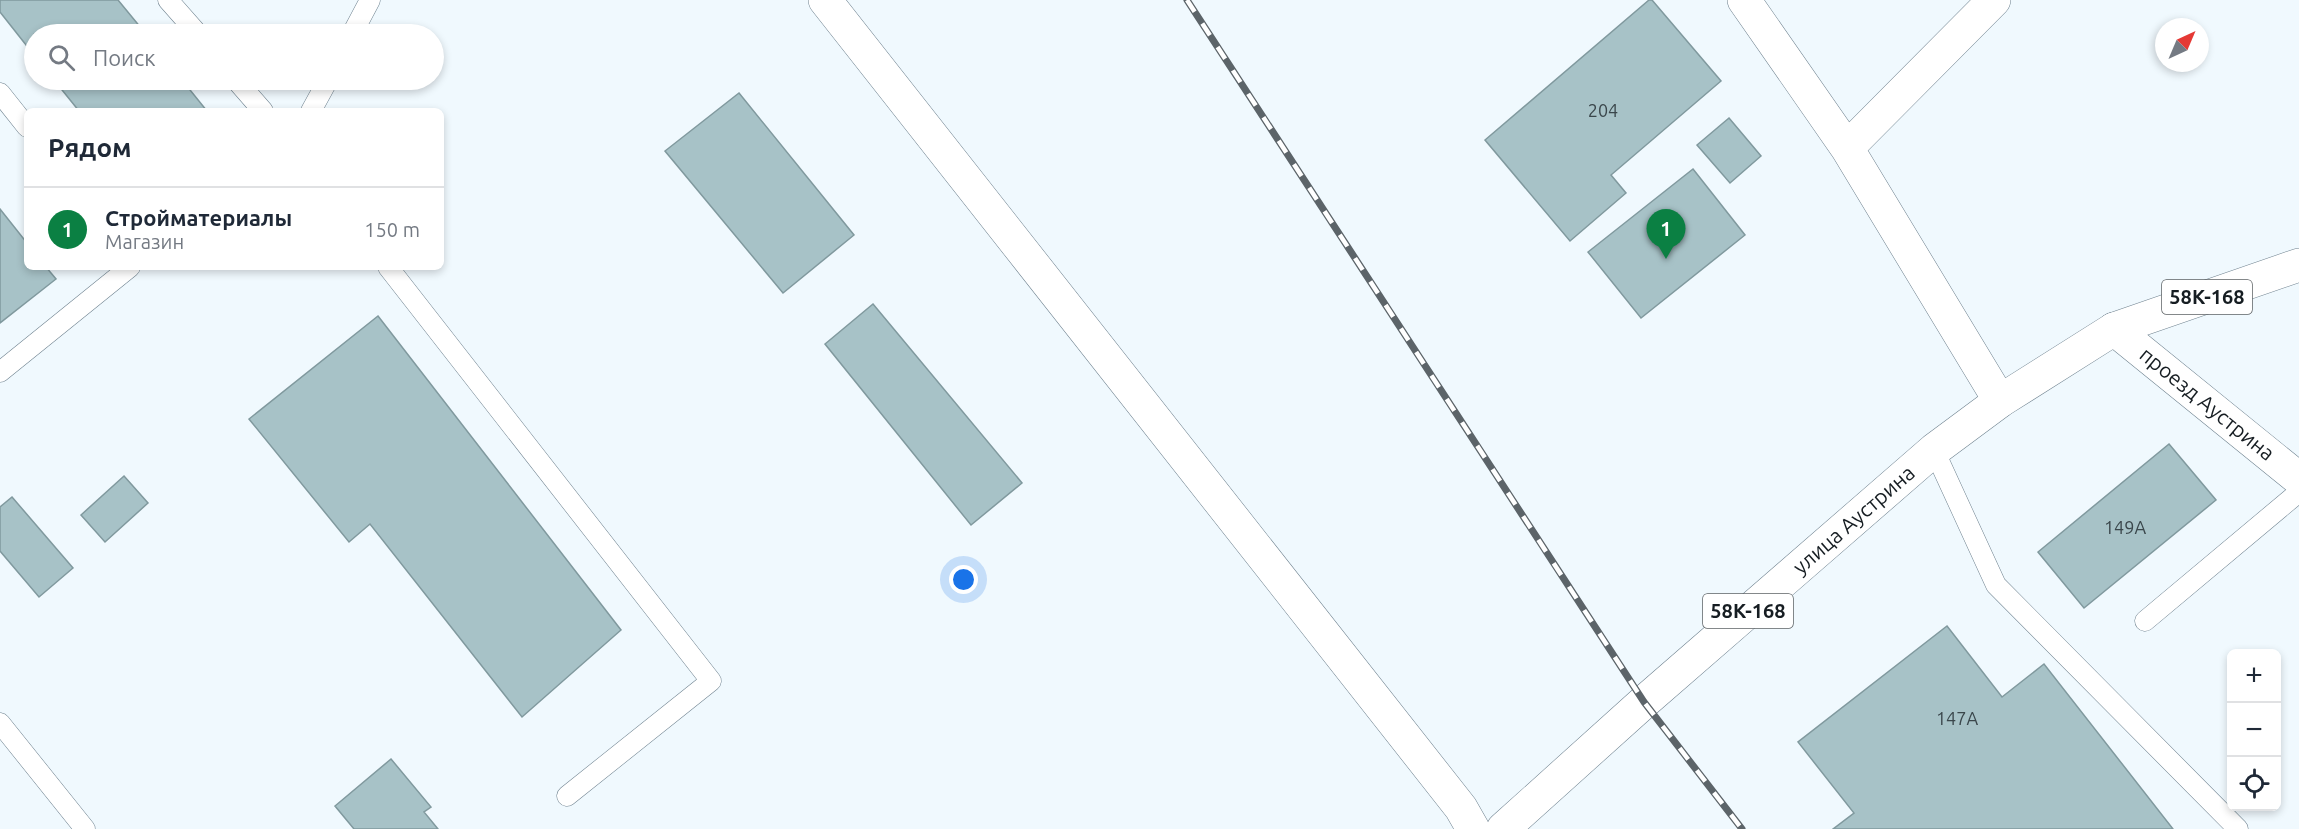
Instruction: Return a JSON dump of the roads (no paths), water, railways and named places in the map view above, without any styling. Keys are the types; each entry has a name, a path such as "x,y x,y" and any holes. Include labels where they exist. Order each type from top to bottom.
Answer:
{"street":[{"path":"825,0 1446,789 1473,829"},
{"path":"1744,0 1847,148 2000,401"},
{"path":"1847,148 1994,0"},
{"name":"58К-168","path":"2114,329 2299,265"},
{"name":"улица Аустрина","path":"1503,829 1644,702 1934,450 2000,401 2114,329"},
{"name":"проезд Аустрина","path":"2114,329 2299,479"}],"lane":[{"path":"168,0 189,24"},
{"path":"357,24 370,0"},
{"path":"245,90 260,108"},
{"path":"313,108 323,90"},
{"path":"0,93 24,124"},
{"path":"0,372 126,270"},
{"path":"390,270 711,681 567,796"},
{"path":"1934,450 1996,585 2238,829"},
{"path":"2145,621 2299,492"},
{"path":"0,723 85,829"}],"railway":[{"path":"1187,0 1644,702 1742,829"}],"place":[{"name":"Стройматериалы","path":"1666,259"}]}
